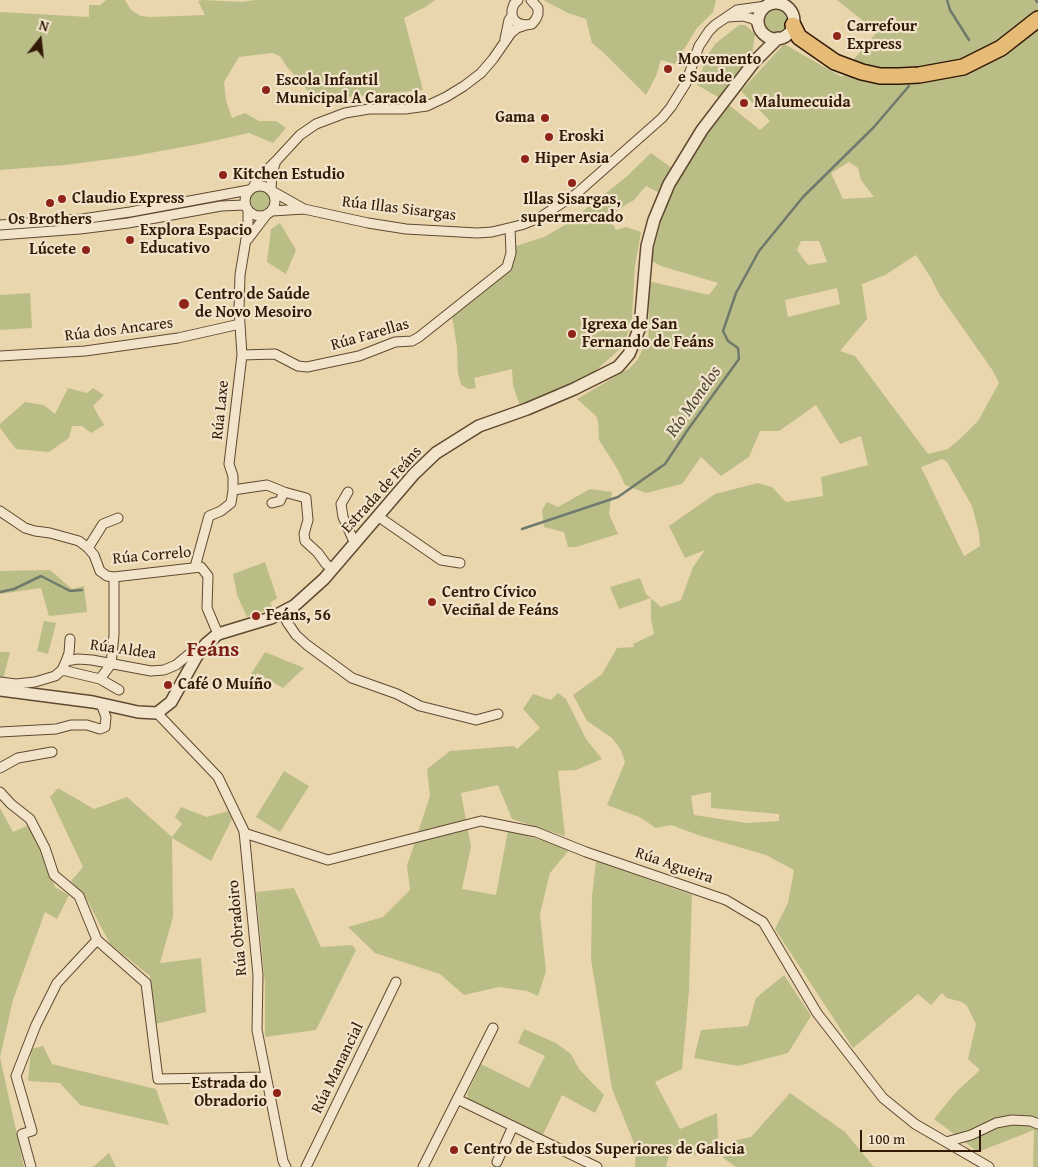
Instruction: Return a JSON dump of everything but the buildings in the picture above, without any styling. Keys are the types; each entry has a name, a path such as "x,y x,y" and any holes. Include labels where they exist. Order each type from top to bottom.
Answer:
{"main road":[{"path":"789,30 835,62 854,70 880,76 919,75 963,67 982,59 1001,48 1038,19"}],"street":[{"path":"247,208 246,195 259,178 300,135 316,124 356,110 405,109 427,106 464,86 481,73 505,40 517,28 532,24 536,20 538,8 531,0"},
{"path":"789,30 794,0"},
{"path":"505,40 515,1"},
{"path":"773,3 786,7 789,30"},
{"name":"Estrada de Feáns","path":"754,62 760,47 760,12 773,3"},
{"name":"Rúa Illas Sisargas","path":"269,212 304,209 406,229 477,233 510,228 539,218 576,194 662,118 672,107 686,83 703,38 715,25 737,10 773,3"},
{"path":"512,16 515,21 526,25"},
{"path":"726,18 743,16 753,19 769,37 789,30"},
{"name":"Estrada de Feáns","path":"157,713 171,702 199,652 218,634 283,613 294,606 332,569 414,474 436,453 479,426 527,409 574,389 618,367 629,354 640,327 647,246 654,220 669,184 702,130 754,62 789,30"},
{"path":"0,236 128,223 222,206 247,208 257,216 269,212 275,201 272,190 272,172 276,161"},
{"path":"0,225 72,220 130,212 263,186 272,190"},
{"name":"Rúa Illas Sisargas","path":"272,190 304,209"},
{"name":"Rúa Laxe","path":"234,490 233,476 229,464 242,355 240,275 246,241 247,208"},
{"name":"Rúa Laxe","path":"246,241 269,212"},
{"name":"Rúa Farellas","path":"242,355 275,354 298,366 307,367 359,356 395,342 412,340 419,337 507,268 511,253 510,228"},
{"name":"Rúa dos Ancares","path":"0,356 85,351 178,338 240,324"},
{"path":"195,567 209,516 221,511 231,503 234,490 267,485 306,498 308,520 304,534 305,541 332,569"},
{"path":"272,503 280,501 284,492"},
{"path":"348,492 341,504 355,544"},
{"name":"Rúa Correlo","path":"0,511 25,528 70,537 88,548 94,555 103,574 114,577 201,567 208,576 208,608 218,634"},
{"path":"378,517 441,560 460,563"},
{"path":"88,548 104,524 118,518"},
{"path":"100,680 111,664 114,635 114,577"},
{"path":"283,613 296,635 307,646 352,678 397,694 420,706 476,720 498,714"},
{"path":"0,682 16,684 35,682 55,676 62,670 66,661 70,639"},
{"name":"Rúa Aldea","path":"66,661 78,659 150,671 164,670 176,665 194,650 199,652"},
{"path":"62,670 100,680 119,690"},
{"path":"0,690 101,704 138,712 157,713"},
{"path":"0,732 56,729 71,724 87,725 100,729 105,727 106,717 101,704"},
{"name":"Rúa Obradoiro","path":"157,713 218,776 244,833 258,975 257,1030 265,1077 283,1162 286,1167"},
{"path":"0,768 18,758 52,752"},
{"path":"0,792 11,804 30,819 45,848 54,875 79,896 97,940 146,983 158,1079 265,1077"},
{"name":"Rúa Agueira","path":"244,833 328,860 481,821 536,832 586,852 726,900 763,922 817,1013 884,1098 915,1124 989,1167"},
{"path":"31,1167 22,1134 32,1131 16,1076 36,1025 57,983 97,940"},
{"name":"Rúa Manancial","path":"306,1167 396,982"},
{"path":"423,1167 493,1028"},
{"path":"457,1099 597,1167"},
{"path":"946,1142 971,1135 996,1123 1012,1120 1031,1121 1038,1124"},
{"path":"497,1162 513,1126"}],"green space":[{"path":"106,0 125,0 131,10 141,16 150,17 205,15 198,1 203,0 242,2 255,0 435,0 404,18 423,90 338,98 327,94 319,95 315,99 287,67 280,56 272,53 239,57 224,82 226,101 232,118 245,113 259,121 276,121 286,128 273,143 249,133 134,156 65,165 0,170 0,12 89,17 89,5 100,5"},
{"path":"543,0 716,0 713,12 697,28 675,64 661,60 656,76 646,95 592,43 586,19 568,13"},
{"path":"837,0 1038,0 1038,1167 1033,1167 1034,1130 978,1152 934,1119 956,1092 980,1070 968,1059 976,1024 967,1006 962,1002 947,998 942,993 931,1005 918,994 853,1048 775,929 788,903 794,870 766,855 671,825 656,828 639,817 607,805 625,762 621,750 612,738 587,721 573,695 602,674 617,648 634,647 633,644 654,634 651,620 651,598 661,607 681,600 693,567 705,550 685,558 669,526 715,494 758,483 772,487 786,502 823,496 821,477 868,465 861,436 840,444 816,405 779,431 760,431 749,457 721,476 701,457 682,484 646,493 625,485 599,440 596,416 577,399 630,368 638,359 648,338 648,281 709,295 718,283 661,266 650,260 664,212 683,170 700,143 729,105 760,130 770,121 741,91 784,44 842,77 853,60 877,32","holes":["849,162 858,168 861,180 874,197 843,199 831,173","801,241 819,241 827,262 808,265 797,250","916,255 939,294 993,371 999,383 978,421 948,449 928,454 855,356 840,351 867,319 862,284 885,275","837,288 840,304 788,317 785,300","942,459 947,462 972,506 979,533 980,546 964,556 921,467","711,792 711,808 779,814 779,821 747,823 694,815 691,796"]},
{"path":"776,9 785,12 788,21 785,30 776,33 767,30 764,21 767,12"},
{"path":"739,25 745,25 755,34 752,54 720,98 697,85 706,58 715,44"},
{"path":"651,153 672,168 660,193 646,186 634,200 609,217 616,230 626,227 641,232 635,266 632,318 622,347 592,374 520,406 513,386 512,369 474,378 476,388 468,389 461,385 452,316 508,269 513,247 544,237 568,223 625,178"},
{"path":"260,189 268,192 271,200 268,208 260,211 252,208 249,200 252,192"},
{"path":"280,223 296,250 286,274 267,262 271,229"},
{"path":"30,293 32,328 0,330 0,295"},
{"path":"68,388 87,393 93,388 104,395 93,406 104,425 91,433 82,426 72,426 69,438 49,452 16,449 0,428 0,424 25,402 44,405 55,414"},
{"path":"590,489 612,492 609,514 618,534 576,547 568,547 564,532 544,527 542,510 547,502 558,507"},
{"path":"265,562 277,598 270,603 273,608 247,617 237,595 233,574"},
{"path":"50,570 72,589 84,586 87,612 49,616 41,588 0,594 0,571"},
{"path":"640,578 646,594 651,598 619,609 610,587"},
{"path":"44,621 56,623 48,654 37,651"},
{"path":"0,652 10,652 3,679 0,679"},
{"path":"265,652 304,668 283,688 257,673 255,677 251,674"},
{"path":"558,693 566,699 586,739 602,759 576,770 558,771 565,836 512,819 498,785 461,793 471,847 462,889 496,895 508,830 570,849 550,873 540,914 546,971 538,996 527,991 499,987 464,995 440,974 375,953 348,927 383,917 410,890 407,866 430,796 427,769 450,751 514,746 517,749 540,728 523,709 533,694 551,700"},
{"path":"284,771 309,786 280,832 256,817"},
{"path":"58,788 94,809 127,797 172,837 182,824 175,817 181,807 207,817 228,811 232,819 211,861 172,838 173,917 160,963 201,958 206,1012 155,1024 150,976 110,944 86,898 71,881 83,867 50,797"},
{"path":"0,808 13,832 29,825 41,849 55,887 69,895 57,919 45,912 13,1000 0,1057"},
{"path":"596,861 692,895 689,991 682,1069 655,1082 680,1129 717,1113 719,1157 670,1152 666,1167 635,1167 636,1148 612,1089 591,959 592,897"},
{"path":"294,888 321,947 352,945 356,950 316,1030 265,1037 265,984 256,892"},
{"path":"784,975 811,1016 788,1053 738,1066 694,1058 701,1030 748,1026 756,998"},
{"path":"524,1029 556,1043 571,1054 579,1069 604,1095 595,1113 562,1095 542,1137 468,1100 467,1094 481,1064 529,1088 545,1056 518,1043"},
{"path":"43,1046 52,1064 156,1089 169,1125 80,1105 60,1083 28,1081 31,1049"},
{"path":"0,1057 24,1167 0,1167"},
{"path":"790,1093 845,1132 874,1167 736,1167 722,1157 732,1141 751,1137"},
{"path":"109,1153 116,1167 93,1167"}],"waterway":[{"name":"Río Monelos","path":"947,0 950,10 969,40"},
{"name":"Río Monelos","path":"522,529 618,497 665,464 739,359 738,348 728,341 723,331 736,293 759,251 803,197 874,127 909,86"},
{"name":"Río Monelos","path":"0,592 14,589 41,576 70,591 82,590"}],"place":[{"name":"Carrefour Express","path":"837,36"},
{"name":"Movemento e Saude","path":"668,69"},
{"name":"Escola Infantil Municipal A Caracola","path":"266,90"},
{"name":"Malumecuida","path":"744,103"},
{"name":"Gama","path":"545,118"},
{"name":"Eroski","path":"549,137"},
{"name":"Hiper Asia","path":"525,159"},
{"name":"Kitchen Estudio","path":"223,175"},
{"name":"Illas Sisargas, supermercado","path":"572,183"},
{"name":"Claudio Express","path":"62,199"},
{"name":"Os Brothers","path":"50,203"},
{"name":"Explora Espacio Educativo","path":"130,240"},
{"name":"Lúcete","path":"86,250"},
{"name":"Centro de Saúde de Novo Mesoiro","path":"184,304"},
{"name":"Igrexa de San Fernando de Feáns","path":"572,334"},
{"name":"Centro Cívico Veciñal de Feáns","path":"432,602"},
{"name":"Feáns, 56","path":"256,616"},
{"name":"Café O Muíño","path":"168,685"},
{"name":"Estrada do Obradorio","path":"277,1093"},
{"name":"Centro de Estudos Superiores de Galicia","path":"454,1150"}],"district":[{"name":"Feáns","path":"213,651"}]}
